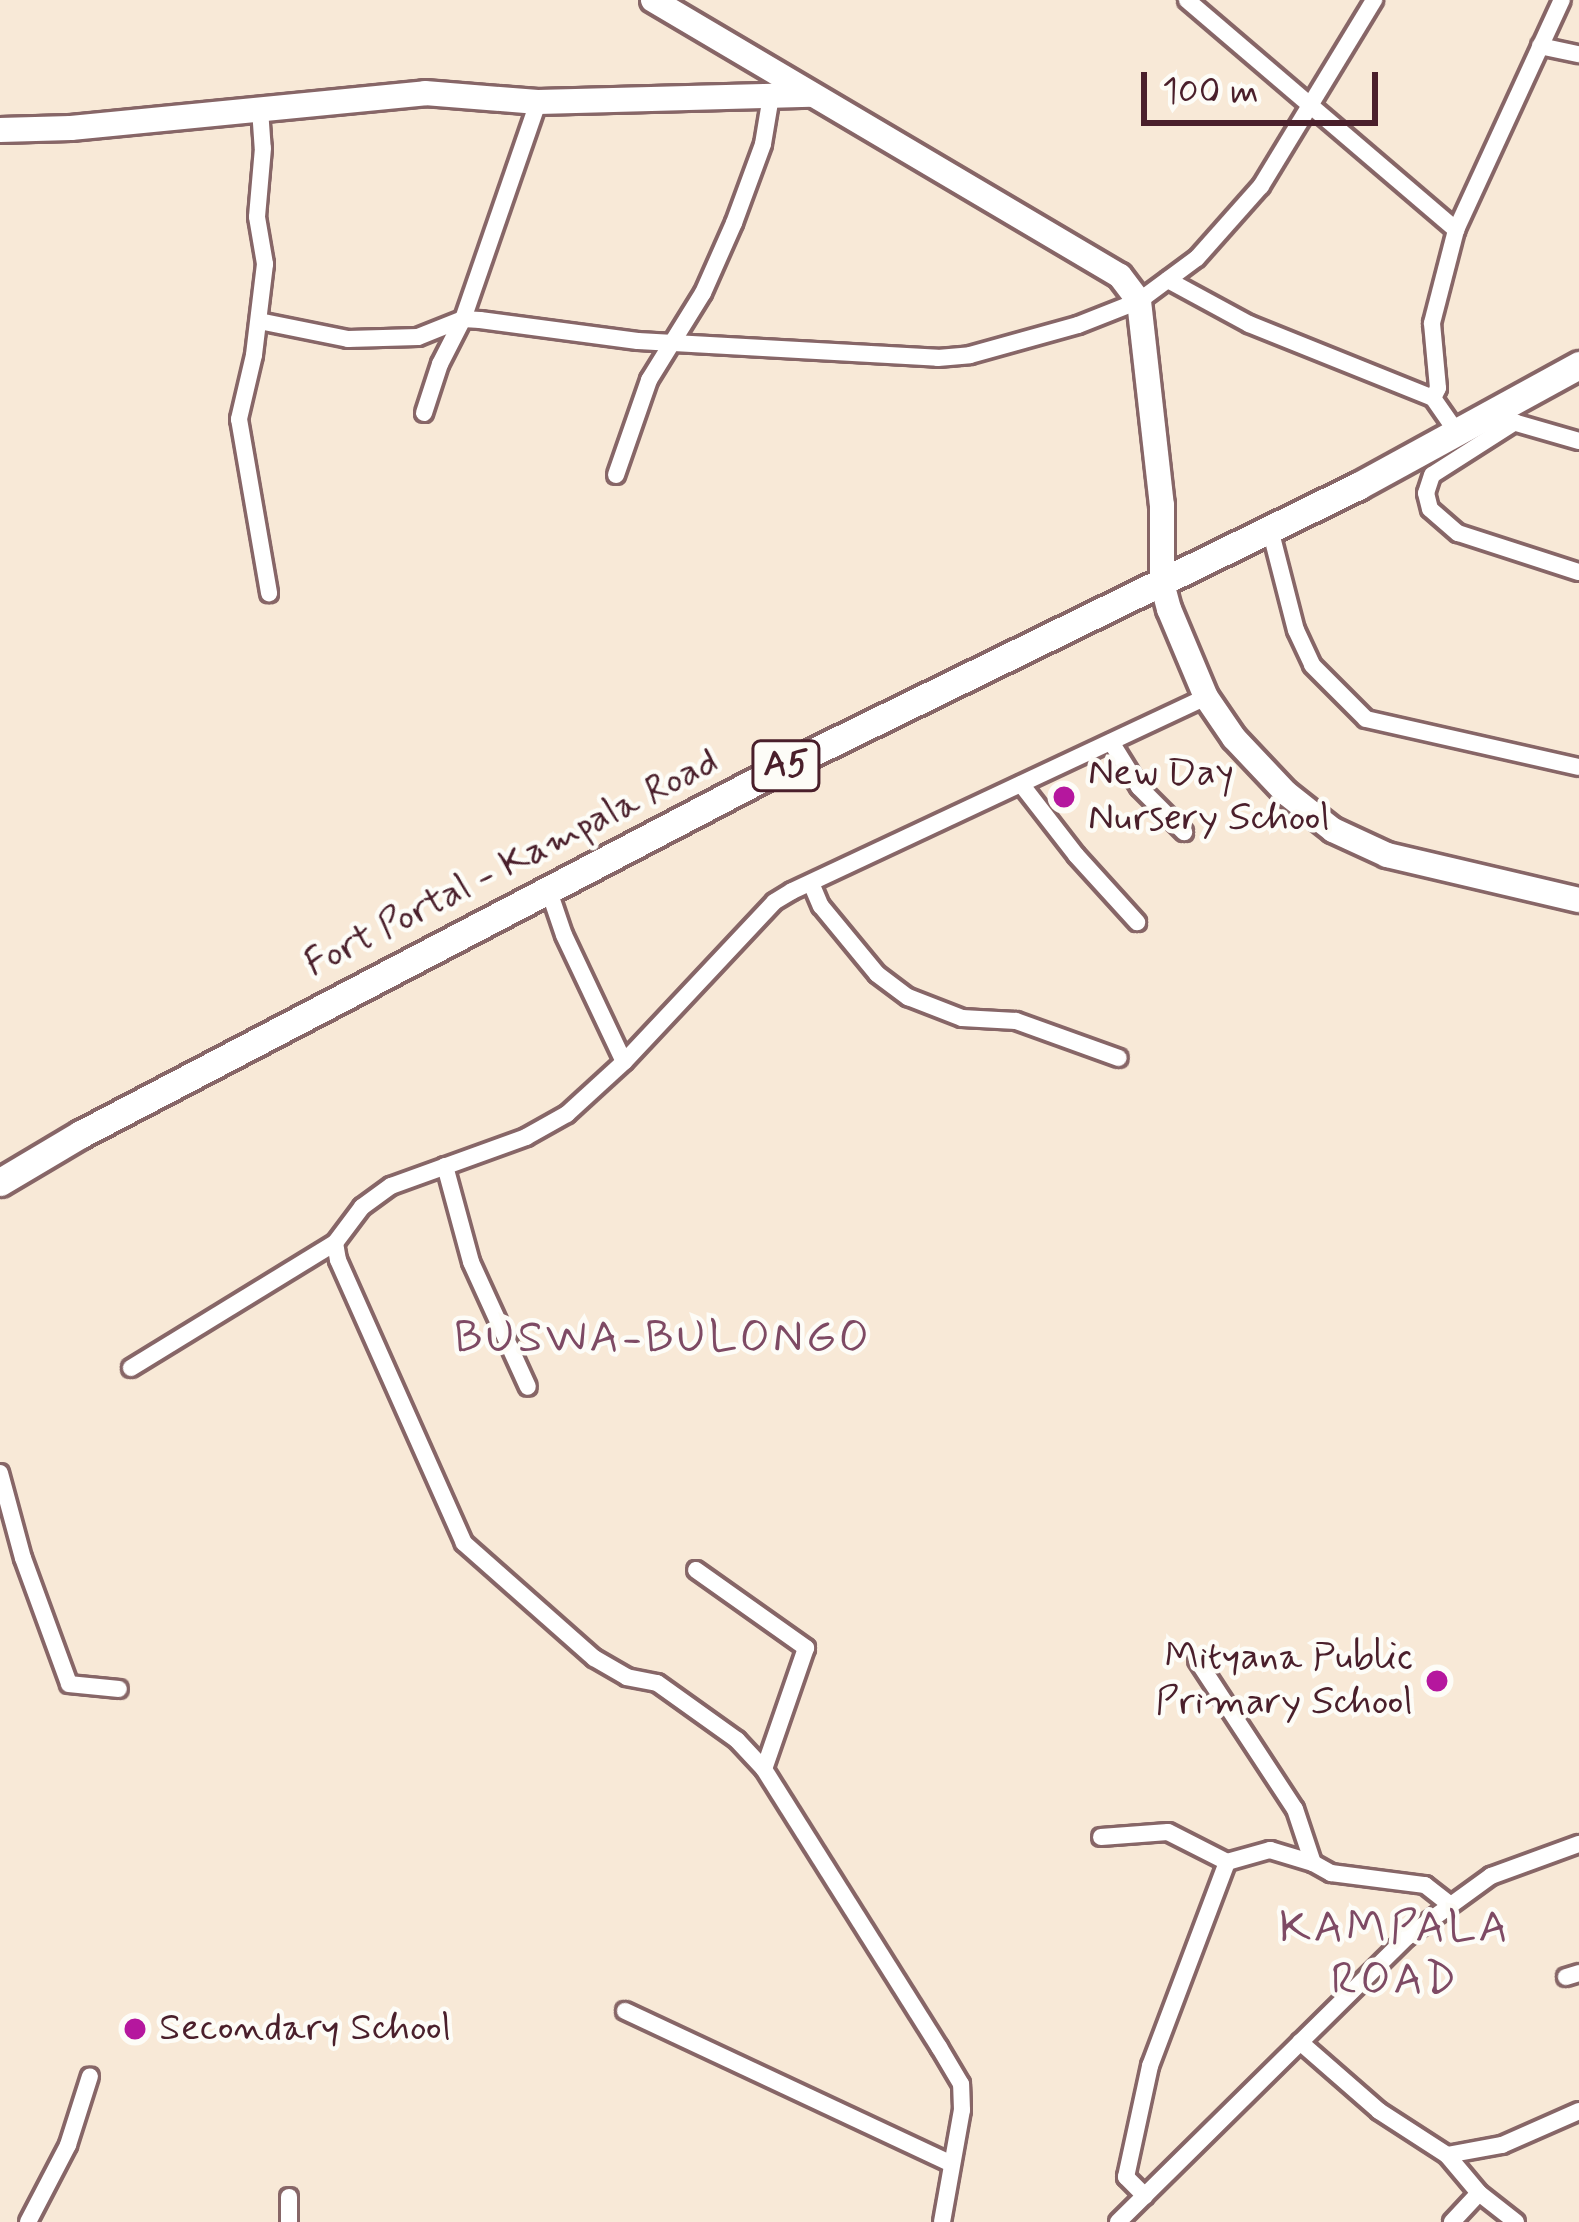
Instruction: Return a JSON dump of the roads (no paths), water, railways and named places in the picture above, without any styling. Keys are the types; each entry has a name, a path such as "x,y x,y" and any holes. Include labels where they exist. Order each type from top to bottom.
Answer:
{"main road":[{"path":"653,0 1120,276 1139,301 1162,505 1162,583 1206,697 1234,738 1286,793 1333,830 1387,855 1579,900"},
{"path":"0,130 425,93 538,102 815,95"},
{"name":"Fort Portal - Kampala Road","path":"0,1182 98,1125 953,680 1162,583 1456,431 1502,418 1579,365"}],"street":[{"path":"1187,0 1456,230"},
{"path":"259,321 348,339 391,341 463,320 670,341 954,357 1078,326 1139,301 1197,258 1261,186 1374,0"},
{"path":"1433,398 1438,388 1432,323 1456,230 1562,0"},
{"path":"1540,46 1579,54"},
{"path":"616,475 630,421 670,341 703,292 734,223 763,144 771,96"},
{"path":"424,413 440,364 463,320 538,102"},
{"path":"260,109 257,217 265,264 239,419 268,593"},
{"path":"1168,280 1249,324 1433,398 1456,431"},
{"path":"1579,441 1502,418 1432,475 1426,493 1430,509 1458,533 1579,572"},
{"path":"1270,529 1296,631 1312,665 1366,719 1579,767"},
{"path":"131,1368 335,1243 362,1208 391,1186 548,1127 624,1063 774,902 1206,697"},
{"path":"1111,742 1139,787 1184,832"},
{"path":"1022,784 1076,855 1137,922"},
{"path":"811,883 821,906 877,974 908,998 962,1018 1016,1021 1119,1058"},
{"path":"549,891 564,935 624,1063"},
{"path":"446,1166 471,1262 528,1387"},
{"path":"335,1243 338,1260 464,1544 594,1658 627,1677 657,1683 699,1708 764,1769 961,2084 962,2110 943,2222"},
{"path":"0,1473 23,1558 70,1684 119,1689"},
{"path":"696,1570 806,1648 764,1769"},
{"path":"1197,1660 1295,1809 1313,1863"},
{"path":"1101,1837 1168,1832 1227,1862 1270,1850 1331,1873 1425,1885 1449,1904"},
{"path":"1118,2222 1407,1937 1491,1876 1579,1844"},
{"path":"1145,2196 1126,2177 1150,2066 1227,1862"},
{"path":"625,2011 951,2164"},
{"path":"1300,2042 1379,2111 1447,2155 1479,2193 1516,2222"},
{"path":"28,2222 68,2145 90,2076"},
{"path":"1447,2155 1502,2145 1579,2111"},
{"path":"1452,2222 1479,2193"},
{"path":"289,2197 289,2222"}],"place":[{"name":"New Day Nursery School","path":"1064,797"},
{"name":"Mityana Public Primary School","path":"1437,1681"},
{"name":"Secondary School","path":"135,2029"}],"district":[{"name":"BUSWA-BULONGO","path":"663,1339"},
{"name":"KAMPALA ROAD","path":"1395,1955"}]}
